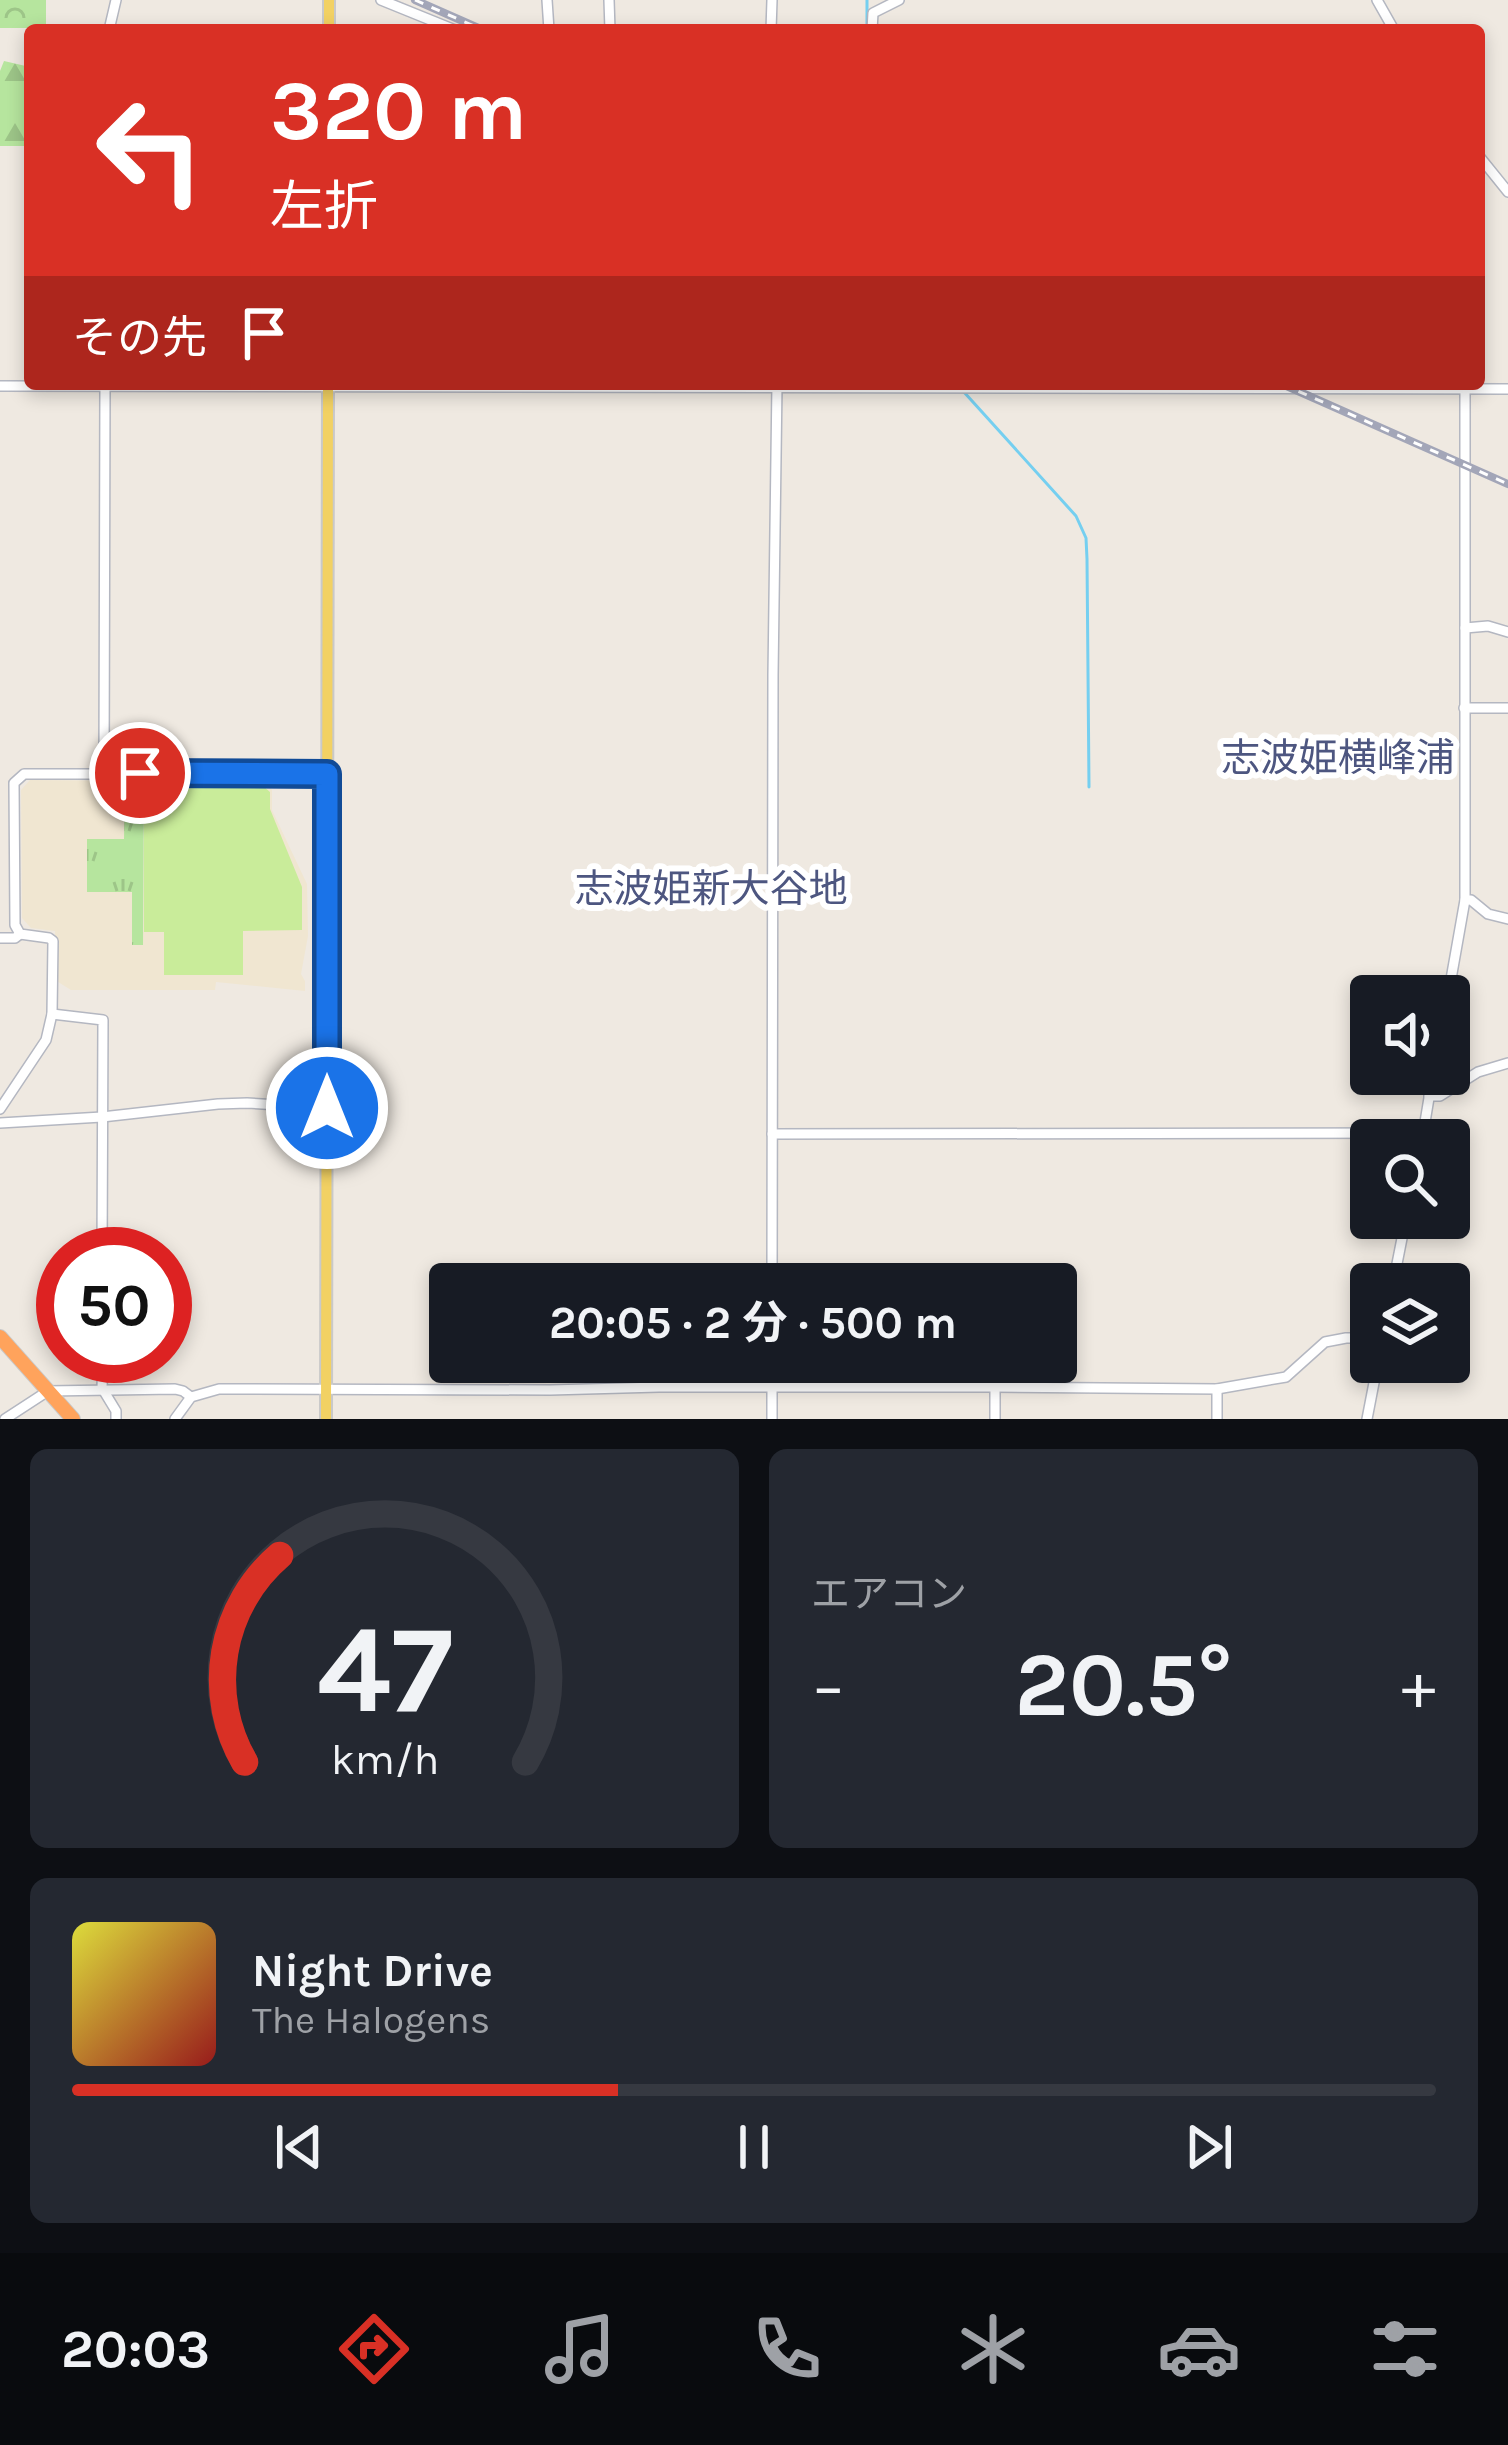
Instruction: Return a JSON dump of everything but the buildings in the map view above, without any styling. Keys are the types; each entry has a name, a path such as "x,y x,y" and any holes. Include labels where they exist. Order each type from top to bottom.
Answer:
{"highway":[{"path":"0,1337 73,1419"}],"main road":[{"path":"326,1419 328,390"}],"street":[{"path":"381,0 439,24"},
{"path":"872,24 873,13 899,0"},
{"path":"1485,163 1508,192"},
{"path":"104,772 105,390"},
{"path":"772,1263 777,390"},
{"path":"1452,975 1465,900 1465,390"},
{"path":"1465,628 1488,626 1508,632"},
{"path":"1464,708 1508,708"},
{"path":"20,934 15,925 14,783 24,774 327,774"},
{"path":"0,798 14,799"},
{"path":"1465,900 1508,919"},
{"path":"0,938 20,934 52,941 52,1014 46,1040 0,1109"},
{"path":"52,1014 103,1020 102,1227"},
{"path":"1425,1119 1429,1096 1440,1096 1478,1072 1508,1063"},
{"path":"0,1124 218,1104 327,1108"},
{"path":"772,1134 1350,1136"},
{"path":"175,1419 191,1397 219,1389 1217,1389 1286,1377 1325,1342 1350,1338"},
{"path":"102,1383 116,1419"},
{"path":"772,1383 772,1419"},
{"path":"1367,1419 1374,1383"},
{"path":"995,1387 995,1419"},
{"path":"5,1419 48,1391 175,1389 191,1397"},
{"path":"1217,1389 1217,1419"}],"shaded area":[{"path":"30,780 267,782 272,810 307,884 308,936 301,974 305,991 216,982 215,990 71,990 55,980 55,931 31,928 22,918 21,790"}],"green space":[{"path":"0,0 46,0 46,24 0,28"},
{"path":"4,61 24,66 24,146 0,146"},
{"path":"125,784 144,784 143,945 132,945 132,892 87,892 87,839 124,839"},
{"path":"144,784 263,786 270,792 270,809 302,887 302,930 243,931 243,975 164,975 164,932 144,932"}],"waterway":[{"path":"867,0 867,24"},
{"path":"963,391 1076,516 1086,538 1089,787"}],"railway":[{"path":"415,0 469,24"},
{"path":"1296,390 1508,484"}],"district":[{"name":"志波姫横峰浦","path":"1338,757"},
{"name":"志波姫新大谷地","path":"711,888"}],"route":[{"path":"140,773 327,774 327,1108"}]}
